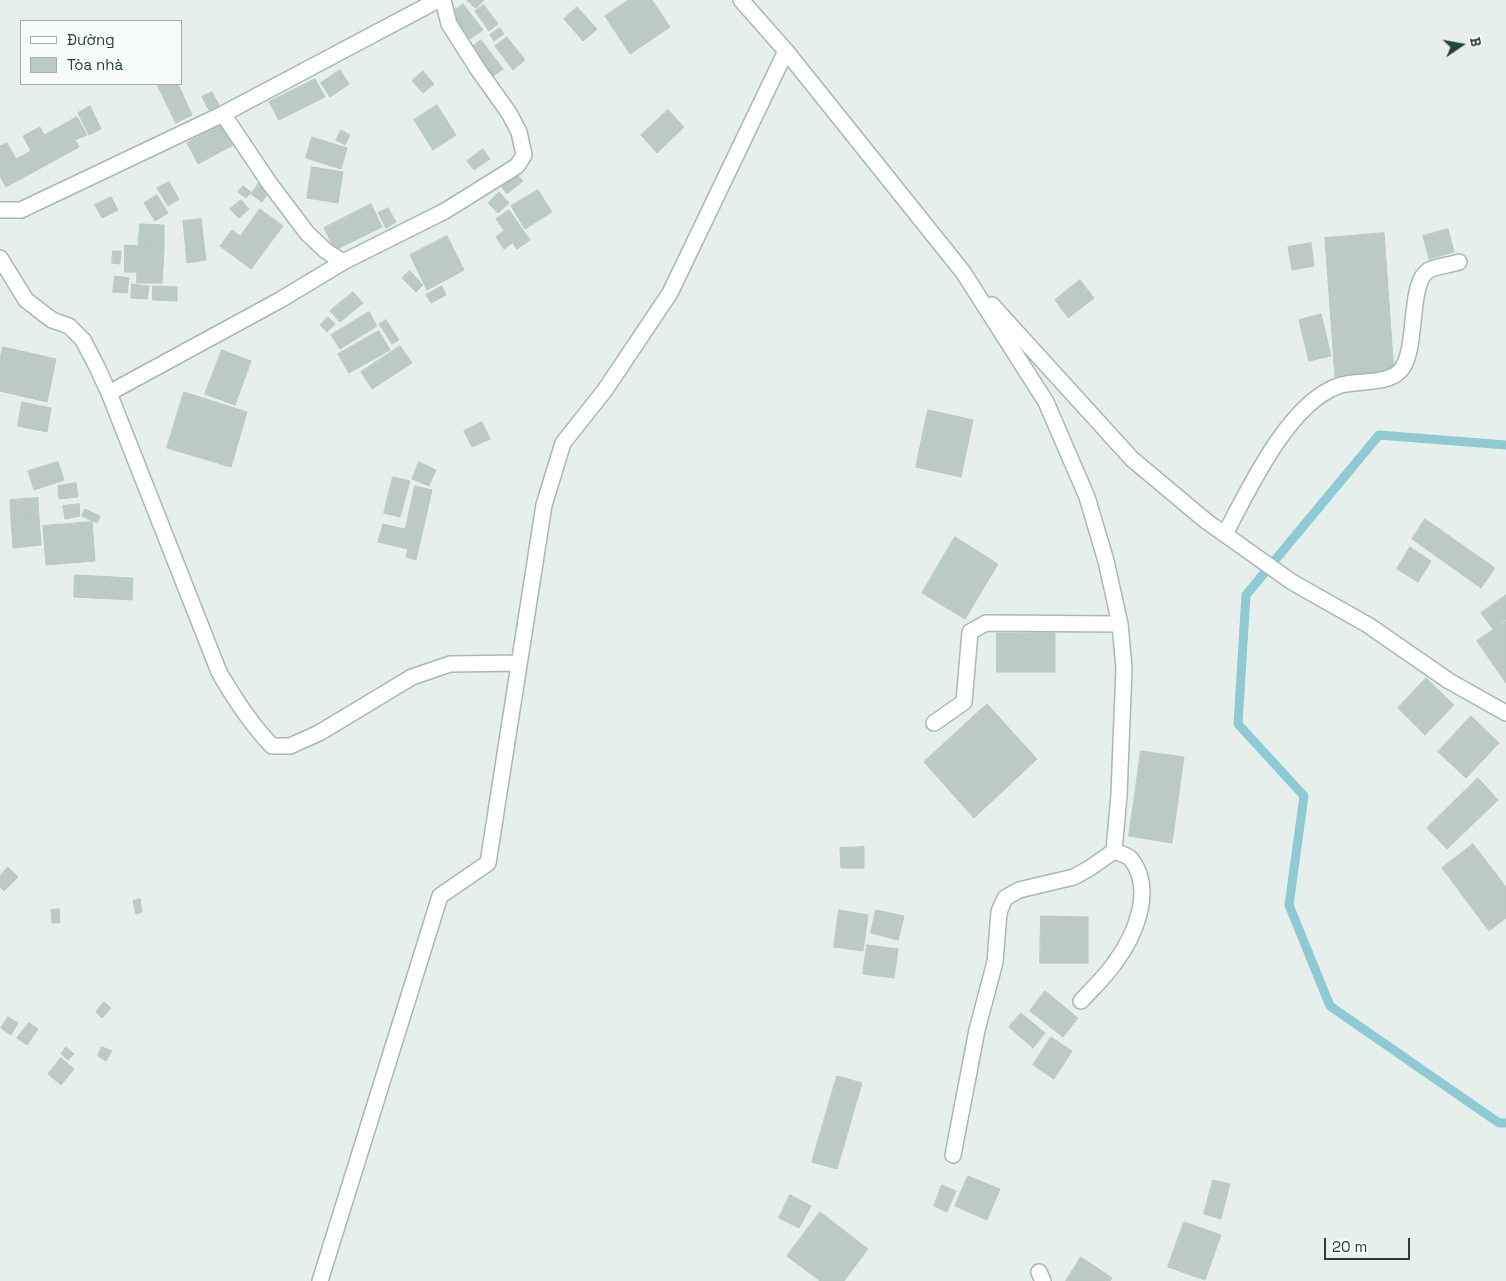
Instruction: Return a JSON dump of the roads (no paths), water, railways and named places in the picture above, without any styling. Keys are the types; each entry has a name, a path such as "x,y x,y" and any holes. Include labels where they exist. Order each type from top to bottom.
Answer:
{"street":[{"path":"0,212 20,210 223,114 438,0"},
{"path":"108,393 280,300 343,262 445,212 518,166 524,156 519,132 509,113 449,24 443,0"},
{"path":"741,0 786,51 963,272 1132,459 1238,545 1292,582 1368,625 1449,681 1506,713"},
{"path":"320,1281 440,896 488,863 544,505 563,442 605,390 670,293 786,51"},
{"path":"223,114 270,184 308,233 326,251 343,262"},
{"path":"0,258 26,300 52,320 69,326 83,340 98,367 219,672 254,728 272,746 290,746 319,732 412,677 450,664 519,662"},
{"path":"1224,534 1269,452 1307,406 1326,392 1339,386 1383,380 1400,371 1408,356 1417,295 1422,278 1428,270 1458,262"},
{"path":"953,1155 977,1030 995,962 999,912 1005,898 1018,890 1074,877 1114,851 1119,795 1124,668 1120,624 1106,561 1087,497 1046,402 963,272"},
{"path":"934,723 964,702 970,632 986,623 1120,624"},
{"path":"1081,1002 1114,964 1125,947 1138,917 1142,900 1140,878 1130,858 1114,851"}],"waterway":[{"path":"1506,445 1379,435 1246,595 1238,724 1304,796 1289,905 1330,1006 1499,1123 1506,1123"}]}
